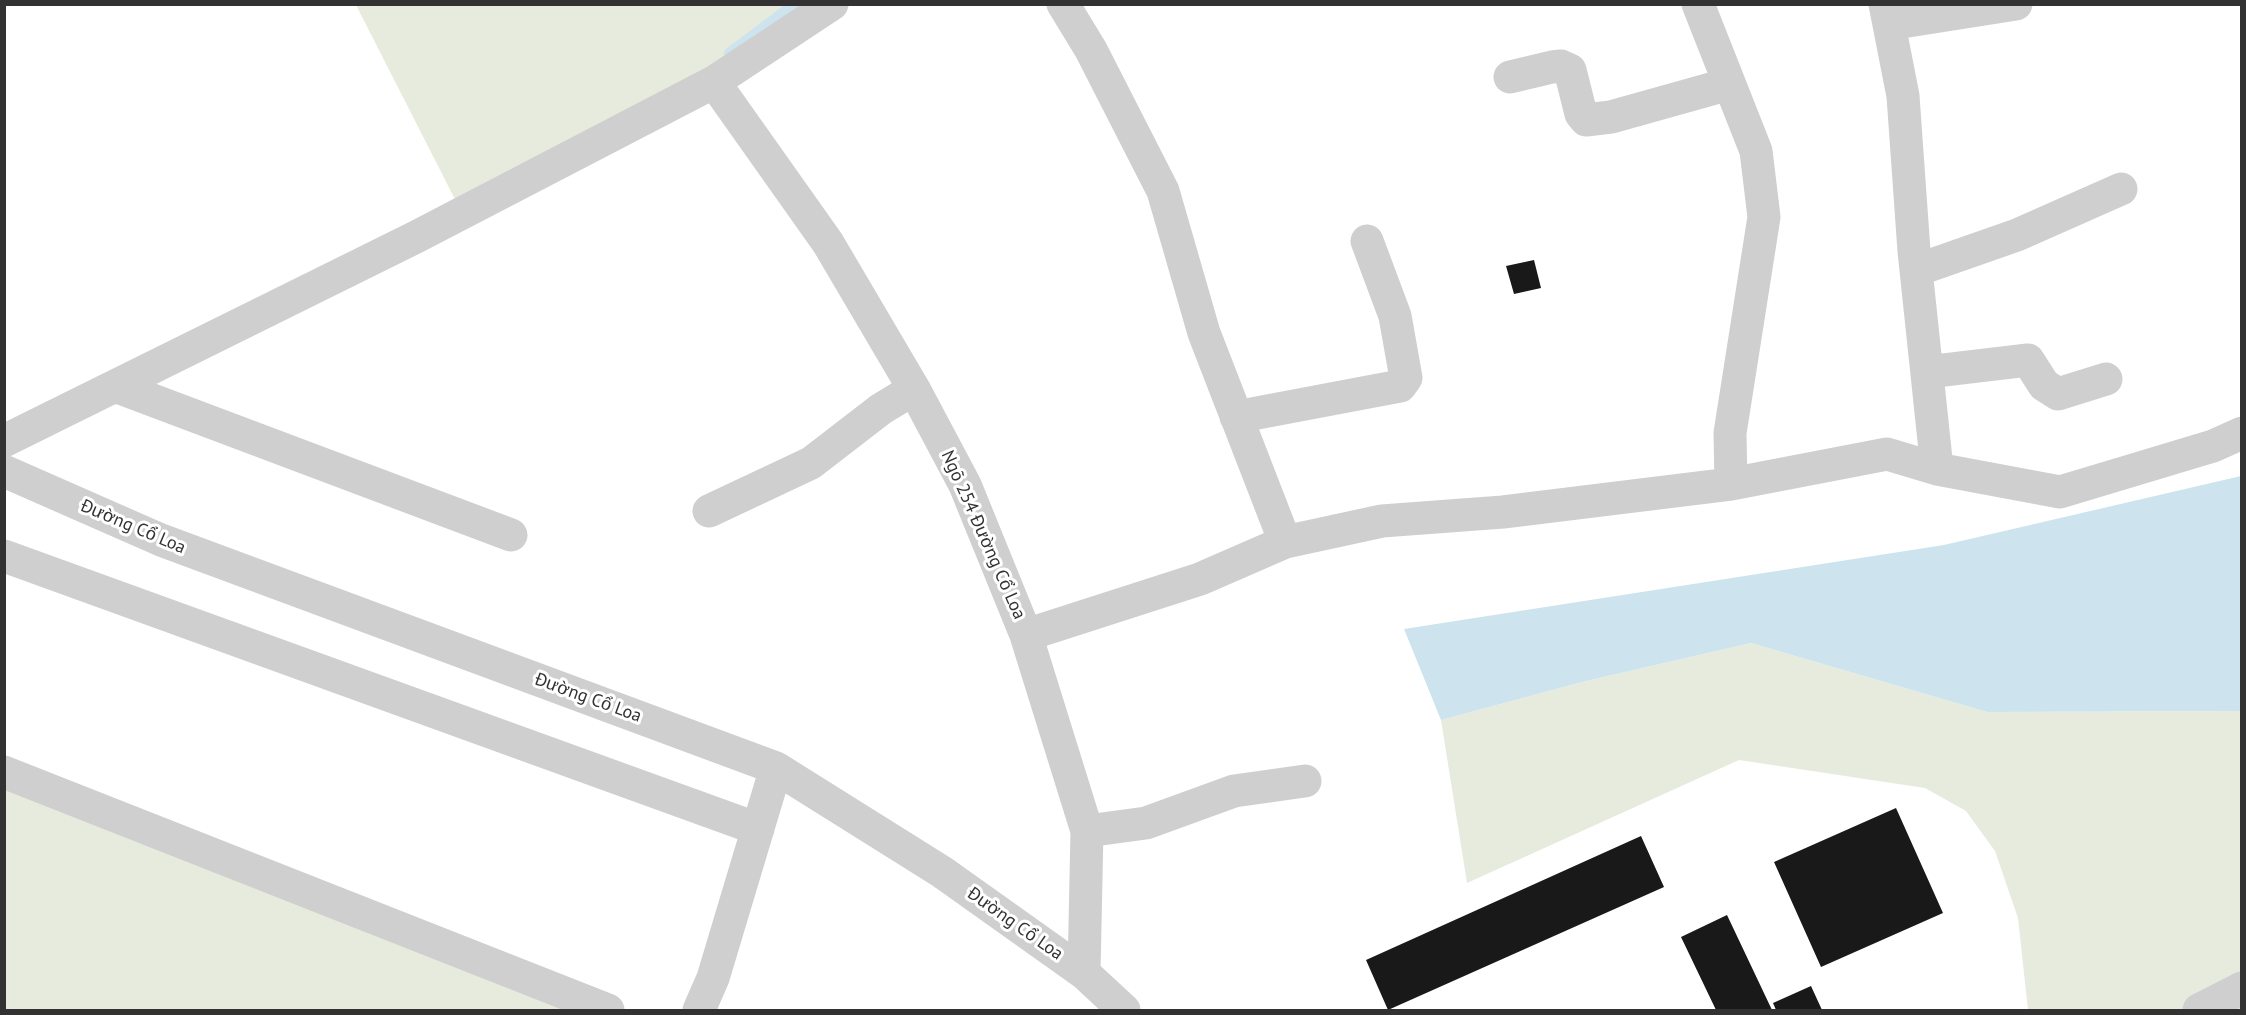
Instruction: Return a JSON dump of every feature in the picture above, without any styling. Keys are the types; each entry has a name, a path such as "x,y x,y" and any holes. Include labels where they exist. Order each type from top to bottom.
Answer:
{"street":[{"path":"4,441 416,237 714,82 832,4"},
{"path":"1063,4 1091,50 1163,191 1204,333 1285,542"},
{"path":"1698,4 1756,151 1764,217 1730,432 1731,484"},
{"path":"1937,468 1917,270 1903,96 1887,14 2016,4"},
{"path":"1510,77 1552,67 1561,66 1570,70 1581,114 1586,120 1611,117 1729,84"},
{"name":"Ngõ 254 Đường Cổ Loa","path":"714,82 828,243 914,389 965,485 1026,635 1087,831 1084,973"},
{"path":"1917,270 2017,235 2121,189"},
{"path":"1236,417 1400,386 1406,378 1395,315 1367,241"},
{"path":"1927,372 2028,360 2044,385 2058,394 2106,379"},
{"path":"115,386 511,535"},
{"path":"709,511 811,463 881,409 914,389"},
{"path":"1026,635 1200,579 1285,542 1382,521 1503,512 1731,484 1887,454 1937,468 2060,492 2213,446 2241,433"},
{"name":"Đường Cổ Loa","path":"4,471 161,540 776,768 942,872 1084,973 1125,1011"},
{"path":"4,556 758,829"},
{"path":"699,1011 713,978 776,768"},
{"path":"4,772 608,1011"},
{"path":"1087,831 1146,823 1234,791 1305,781"},
{"path":"713,978 729,1011"},
{"path":"2199,1011 2241,988"}],"shaded area":[{"path":"820,4 462,213 356,5"},
{"path":"1751,643 1987,712 2241,711 2241,1010 2028,1010 2018,918 1995,851 1966,811 1925,788 1739,760 1467,883 1441,720 1586,681"},
{"path":"4,772 579,999 561,1010 5,1010"}],"water":[{"path":"2241,476 2241,711 1987,712 1751,643 1586,681 1441,720 1404,629 1944,545"}],"building":[{"path":"1534,260 1541,288 1514,294 1506,266"},
{"path":"1896,808 1943,913 1821,967 1774,862"},
{"path":"1641,836 1664,887 1388,1010 1366,960"},
{"path":"1727,915 1772,1010 1716,1010 1681,937"},
{"path":"1811,986 1822,1010 1776,1010 1773,1003"}],"waterway":[{"path":"729,53 794,4"}]}
